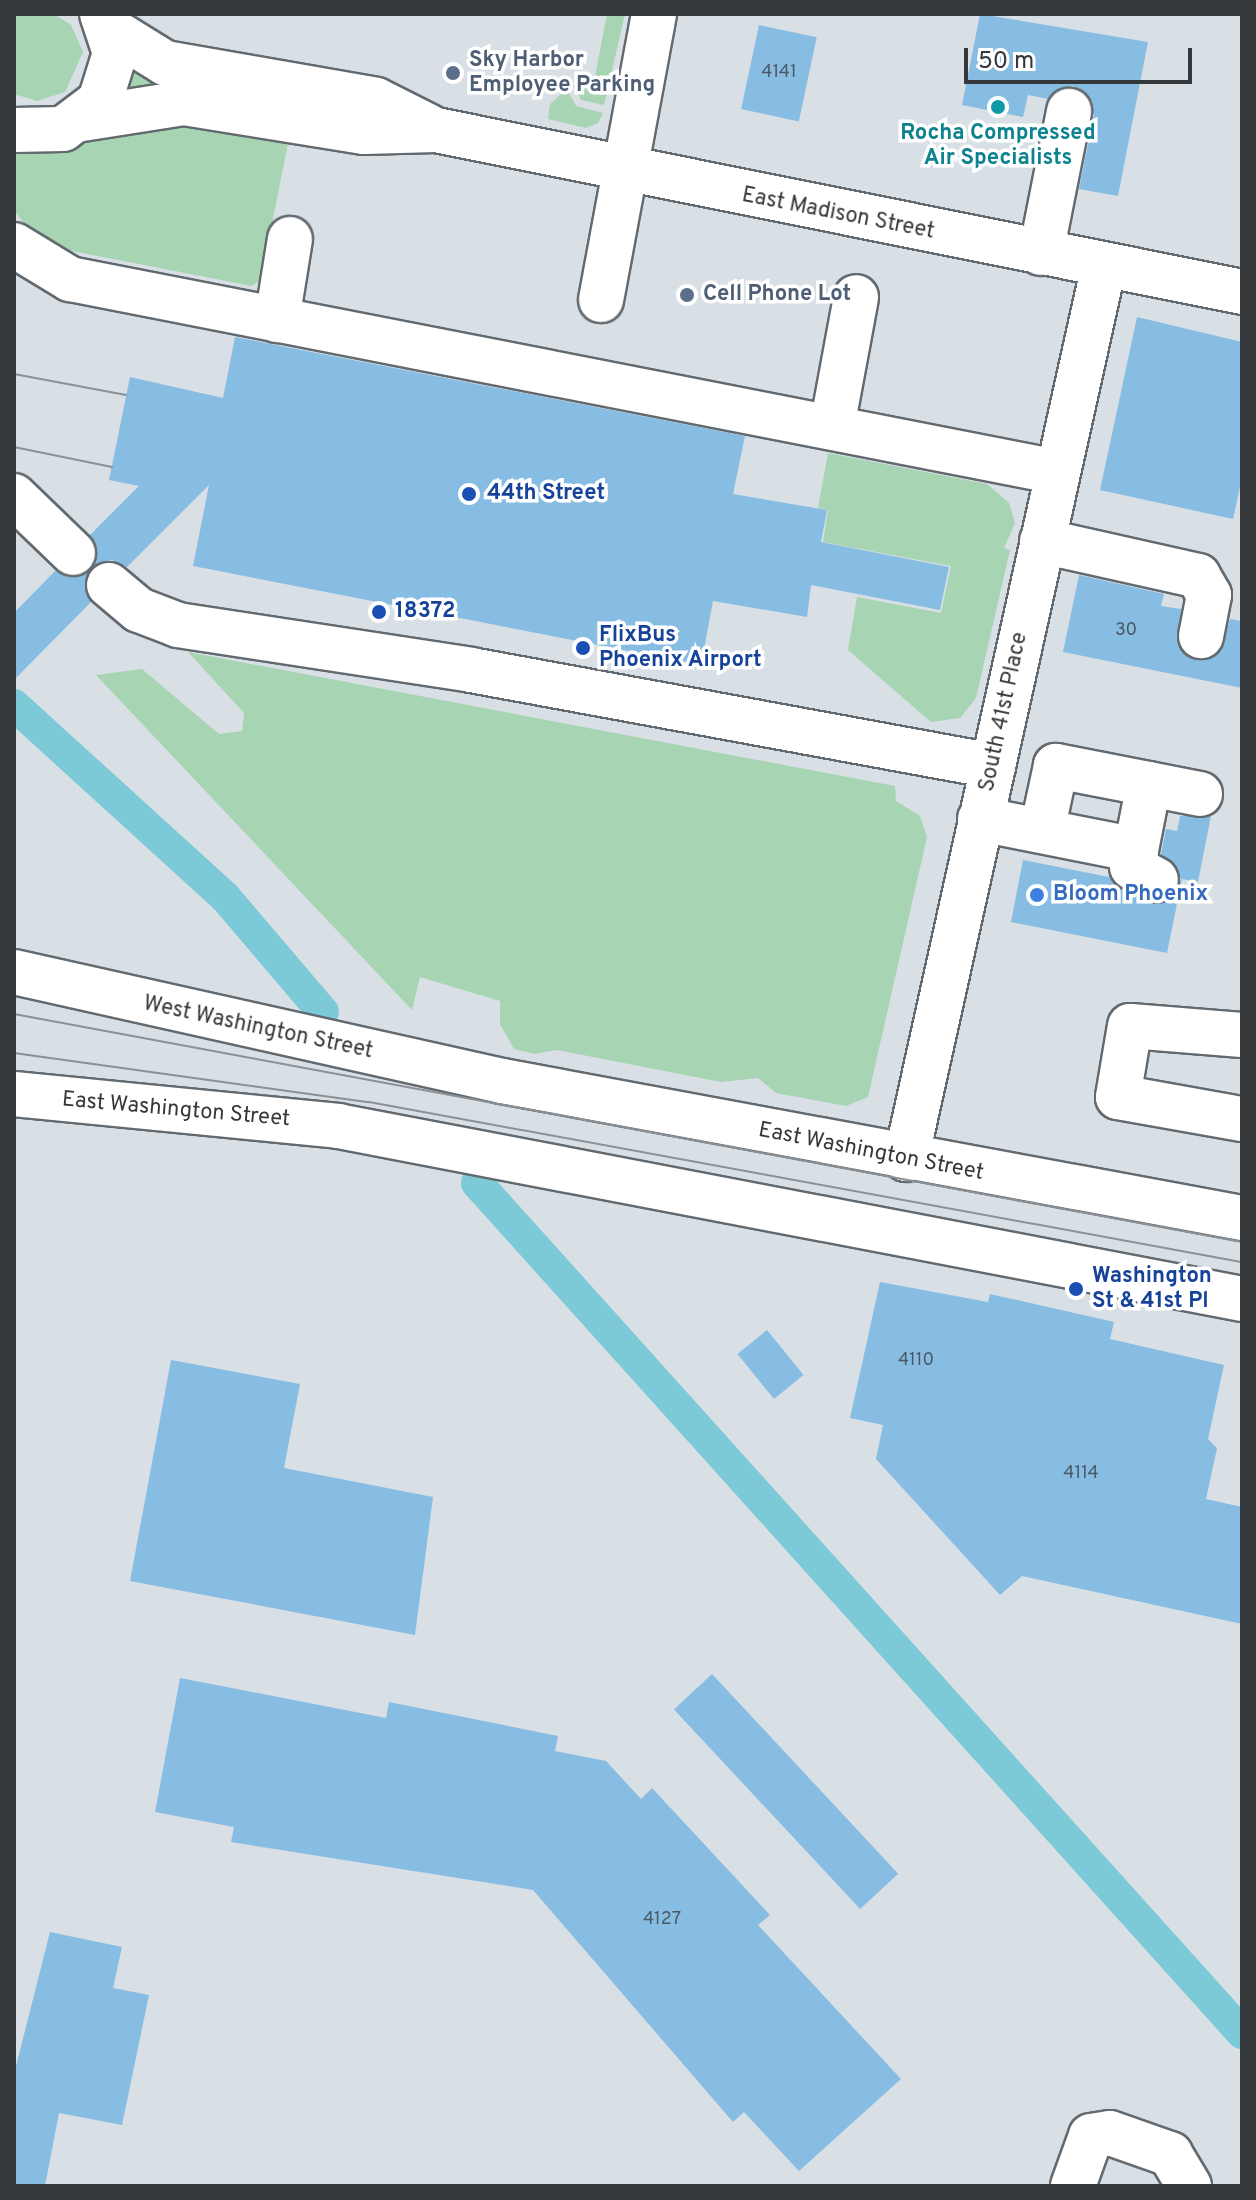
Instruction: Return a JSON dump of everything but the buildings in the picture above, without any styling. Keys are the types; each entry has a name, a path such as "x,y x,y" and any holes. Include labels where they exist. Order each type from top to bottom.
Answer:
{"street":[{"path":"601,300 654,14"},
{"path":"82,119 111,79 106,21"},
{"name":"East Madison Street","path":"106,21 165,63 376,100 436,130"},
{"name":"East Madison Street","path":"14,130 42,134 82,119 184,103 364,132 436,130 623,171 1242,292"},
{"path":"1041,253 1069,111"},
{"path":"277,320 290,239"},
{"path":"14,245 70,279 1057,472"},
{"name":"South 41st Place","path":"906,1159 1104,265"},
{"path":"832,427 856,297"},
{"path":"14,496 73,553"},
{"path":"1042,541 1198,576 1209,595 1201,636"},
{"path":"109,585 139,610 178,625 471,670 993,766"},
{"path":"1042,831 1056,766 1200,794"},
{"path":"980,819 1042,831 1146,865 1149,784"},
{"name":"West Washington Street","path":"14,972 242,1026 502,1081"},
{"path":"1242,1035 1130,1026 1118,1097 1242,1119"},
{"name":"East Washington Street","path":"502,1081 906,1159 1242,1218"},
{"name":"East Washington Street","path":"14,1094 338,1126 599,1173 1242,1299"},
{"path":"1073,2186 1091,2136 1110,2133 1170,2154 1189,2186"}],"green space":[{"path":"54,14 71,25 83,52 65,92 37,101 14,94 14,16"},
{"path":"607,14 625,14 604,105 581,100 573,85 593,87"},
{"path":"130,61 157,73 155,90 123,94"},
{"path":"567,89 576,106 603,113 598,123 586,128 548,119 550,104"},
{"path":"134,117 291,128 261,279 252,286 41,245 14,210 14,141"},
{"path":"828,453 987,484 1009,503 1015,523 1004,548 1010,550 976,698 960,718 931,722 848,650 857,597 941,613 951,566 823,542 828,510 818,508"},
{"path":"188,652 895,786 896,801 920,816 927,837 868,1097 846,1106 776,1093 758,1078 721,1082 557,1050 534,1054 514,1049 500,1024 500,1001 420,977 412,1010 96,675 142,669 219,734 242,731 244,713"}],"waterway":[{"path":"14,705 225,897 323,1012"},
{"path":"477,1183 1242,2033"}],"tram line":[{"path":"14,374 126,395"},
{"path":"14,447 112,467"},
{"path":"14,1014 1242,1242"},
{"path":"14,1053 369,1102 1242,1262"}],"place":[{"name":"Sky Harbor Employee Parking","path":"453,73"},
{"name":"Rocha Compressed Air Specialists","path":"998,107"},
{"name":"Cell Phone Lot","path":"687,295"},
{"name":"44th Street","path":"469,494"},
{"name":"18372","path":"379,612"},
{"name":"FlixBus Phoenix Airport","path":"583,648"},
{"name":"Bloom Phoenix","path":"1037,895"},
{"name":"Washington St & 41st Pl","path":"1076,1289"}]}
